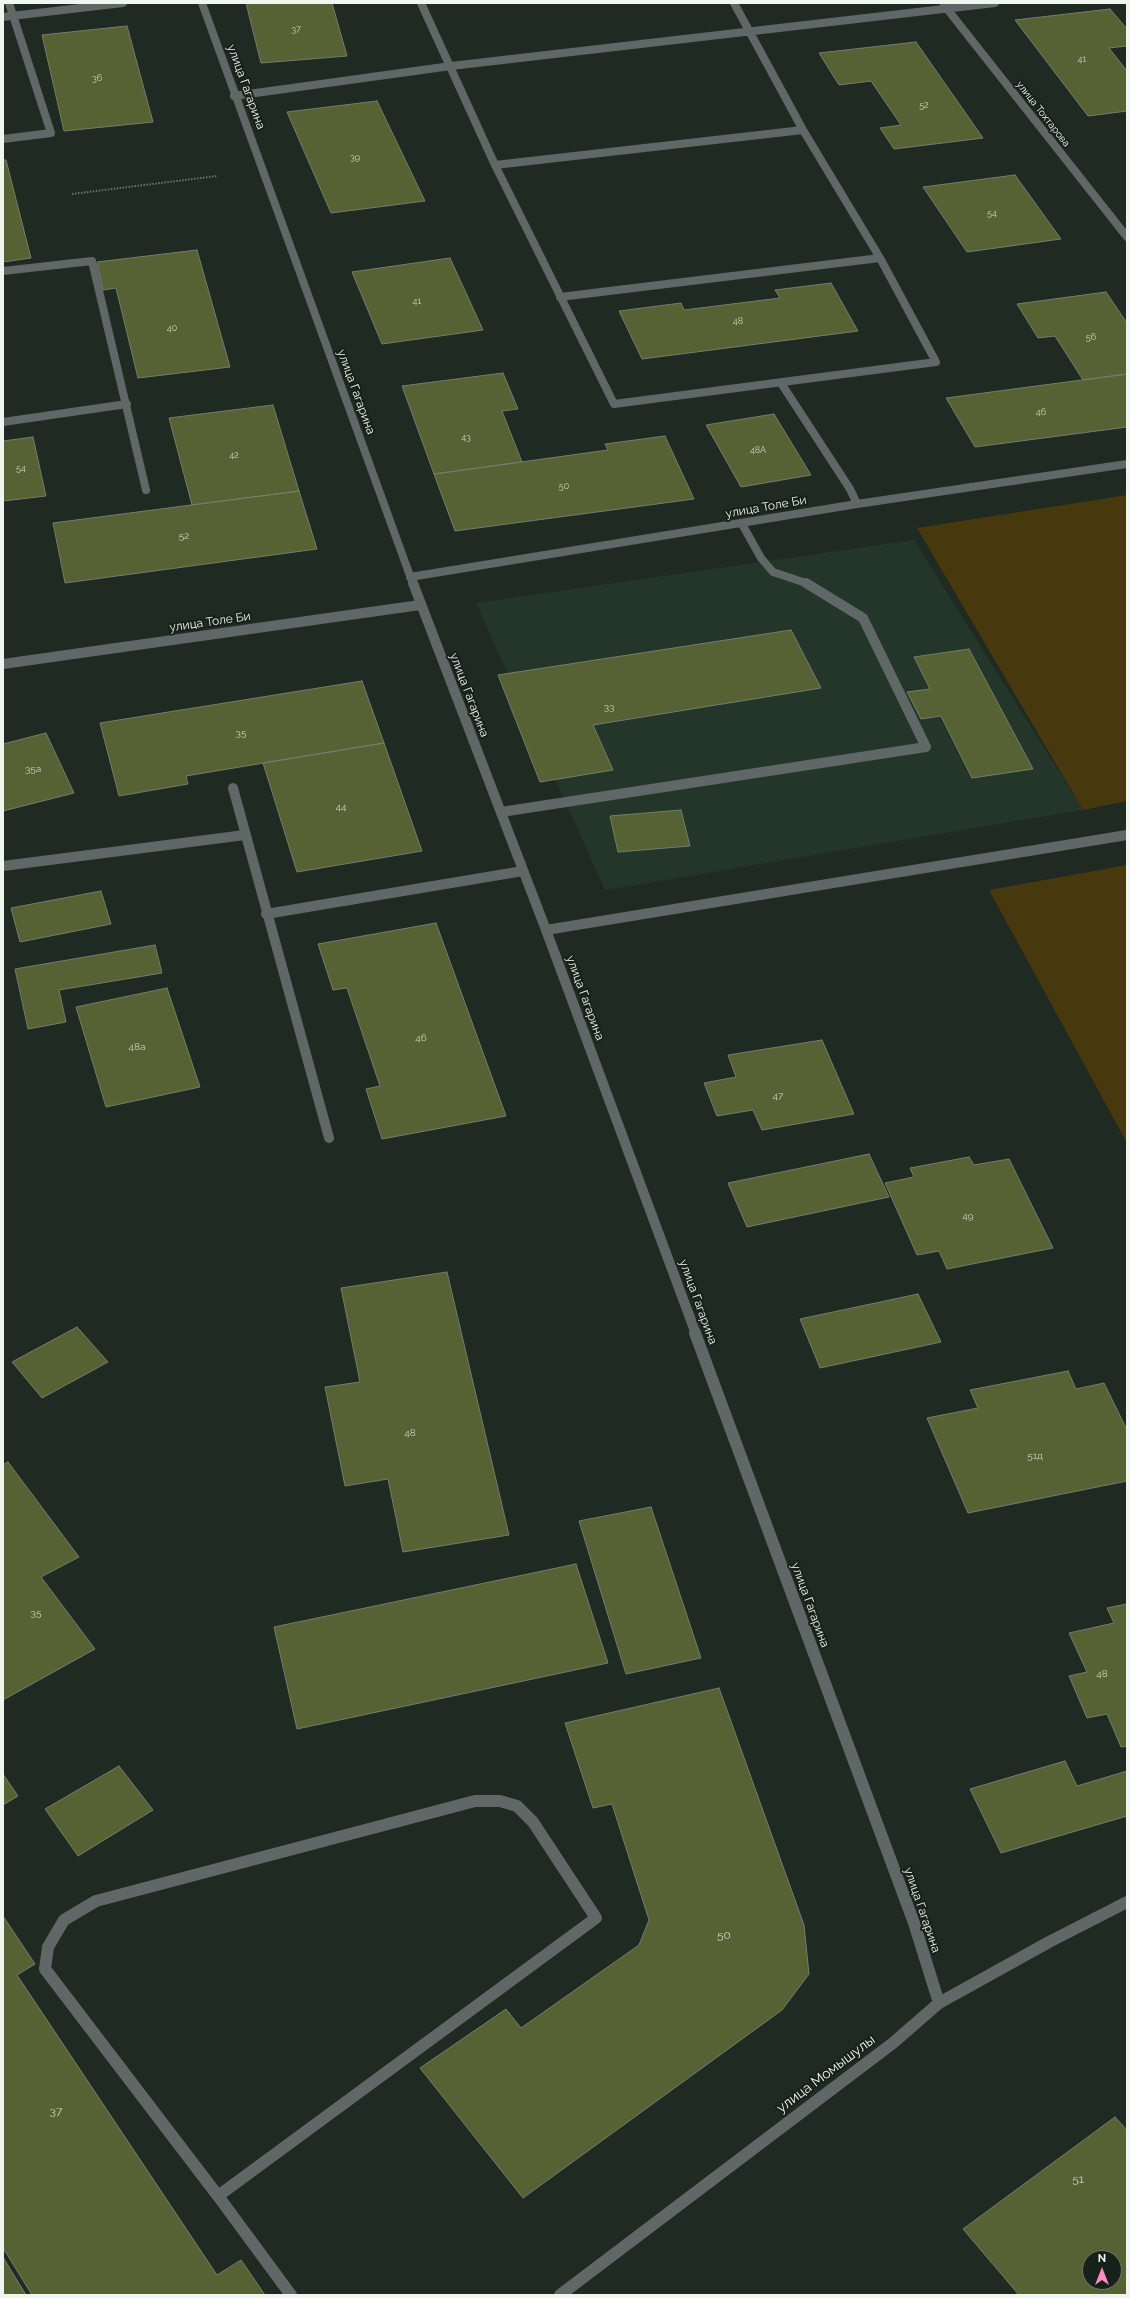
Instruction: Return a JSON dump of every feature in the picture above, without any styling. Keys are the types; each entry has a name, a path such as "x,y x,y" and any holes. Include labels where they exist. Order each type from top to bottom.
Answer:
{"street":[{"path":"3,139 51,133 9,3"},
{"path":"3,17 123,3"},
{"name":"улица Гагарина","path":"202,3 234,96 420,605 546,930 911,1916 939,2003"},
{"path":"421,3 451,66 495,166 614,404 936,362 880,258 803,130 751,31 734,3"},
{"path":"234,96 451,66 751,31 945,6 995,3"},
{"name":"улица Тохтарова","path":"945,6 1127,237"},
{"path":"495,166 803,130"},
{"path":"560,297 880,258"},
{"path":"3,271 92,261 127,404 146,490"},
{"path":"782,383 850,489 857,504"},
{"path":"3,422 127,404"},
{"name":"улица Толе Би","path":"410,576 742,524 857,504 1127,464"},
{"path":"501,812 926,748 863,618 812,585 773,572 761,558 742,524"},
{"name":"улица Толе Би","path":"3,664 420,605"},
{"path":"233,788 266,914 329,1138"},
{"path":"3,866 245,835"},
{"path":"546,930 1127,835"},
{"path":"266,914 523,871"},
{"path":"218,2196 596,1918 533,1822 517,1806 500,1802 475,1802 96,1901 64,1920 48,1946 45,1969 218,2196 291,2295"},
{"name":"улица Момышулы","path":"560,2295 893,2044 939,2003 1049,1942 1127,1902"}],"path":[{"path":"72,194 217,176"}],"shaded area":[{"path":"1127,495 1127,801 1083,810 917,528"},
{"path":"914,540 1083,810 605,890 476,603"},
{"path":"1127,865 1127,1143 989,890"}],"building":[{"path":"246,3 332,3 347,56 261,63"},
{"path":"1110,9 1127,29 1127,46 1109,48 1127,71 1127,111 1088,116 1015,20"},
{"path":"127,26 153,122 64,131 42,35"},
{"path":"916,42 983,138 894,149 880,128 901,125 871,81 839,85 819,53"},
{"path":"377,101 425,201 331,213 287,112"},
{"path":"3,160 6,160 31,258 3,262"},
{"path":"1015,175 1061,239 967,252 923,187"},
{"path":"197,250 230,367 138,378 116,288 103,290 97,262"},
{"path":"450,258 483,330 382,344 352,272"},
{"path":"831,283 858,331 642,359 619,311 681,303 684,310 780,298 775,290"},
{"path":"1106,292 1127,323 1127,374 1083,380 1055,336 1038,338 1017,304"},
{"path":"503,373 518,409 502,411 522,462 434,474 402,386"},
{"path":"1127,374 1127,427 975,447 946,398"},
{"path":"273,405 299,491 192,505 169,418"},
{"path":"774,414 811,475 741,487 706,425"},
{"path":"665,436 694,499 455,531 434,474 608,450 605,444"},
{"path":"33,437 46,496 3,501 3,441"},
{"path":"299,491 317,549 65,583 53,523"},
{"path":"791,630 821,688 593,725 613,770 540,782 498,675"},
{"path":"969,649 1033,769 972,778 941,716 921,719 907,692 930,689 914,657"},
{"path":"362,681 384,743 186,776 188,784 119,796 100,723"},
{"path":"46,733 74,793 3,811 3,744"},
{"path":"384,743 422,851 297,872 263,763"},
{"path":"681,810 690,846 618,852 610,816"},
{"path":"101,891 111,924 20,942 11,908"},
{"path":"436,923 506,1116 382,1139 366,1089 380,1086 347,988 333,990 318,944"},
{"path":"155,945 162,973 59,990 66,1022 28,1029 15,969"},
{"path":"167,988 200,1087 106,1107 76,1007"},
{"path":"822,1040 854,1114 762,1130 753,1110 717,1116 704,1083 736,1077 728,1055"},
{"path":"869,1154 889,1197 747,1227 728,1183"},
{"path":"969,1157 974,1165 1009,1159 1053,1248 947,1269 939,1251 917,1255 885,1183 914,1177 910,1168"},
{"path":"447,1272 509,1535 403,1552 388,1479 345,1486 325,1387 360,1382 341,1288"},
{"path":"918,1294 941,1342 820,1368 800,1319"},
{"path":"77,1327 108,1362 42,1398 12,1362"},
{"path":"1068,1371 1076,1389 1104,1383 1127,1430 1127,1481 968,1513 927,1418 978,1408 970,1390"},
{"path":"8,1462 79,1557 41,1577 95,1649 3,1700 3,1465"},
{"path":"651,1507 701,1658 626,1674 579,1521"},
{"path":"576,1564 608,1663 297,1729 274,1627"},
{"path":"1127,1604 1127,1746 1121,1747 1107,1714 1087,1718 1069,1676 1087,1672 1069,1633 1114,1623 1107,1608"},
{"path":"719,1688 804,1925 809,1974 782,2010 523,2198 420,2068 506,2009 521,2028 639,1945 649,1920 612,1804 593,1808 565,1723"},
{"path":"1065,1761 1077,1786 1127,1771 1127,1816 1001,1853 970,1789"},
{"path":"119,1766 153,1810 78,1856 45,1809"},
{"path":"3,1774 18,1796 3,1805"},
{"path":"3,1916 35,1964 17,1975 217,2275 241,2260 265,2295 32,2295 3,2248"},
{"path":"1115,2117 1127,2130 1127,2295 1019,2295 963,2229"},
{"path":"3,2257 26,2295 3,2295"}]}
